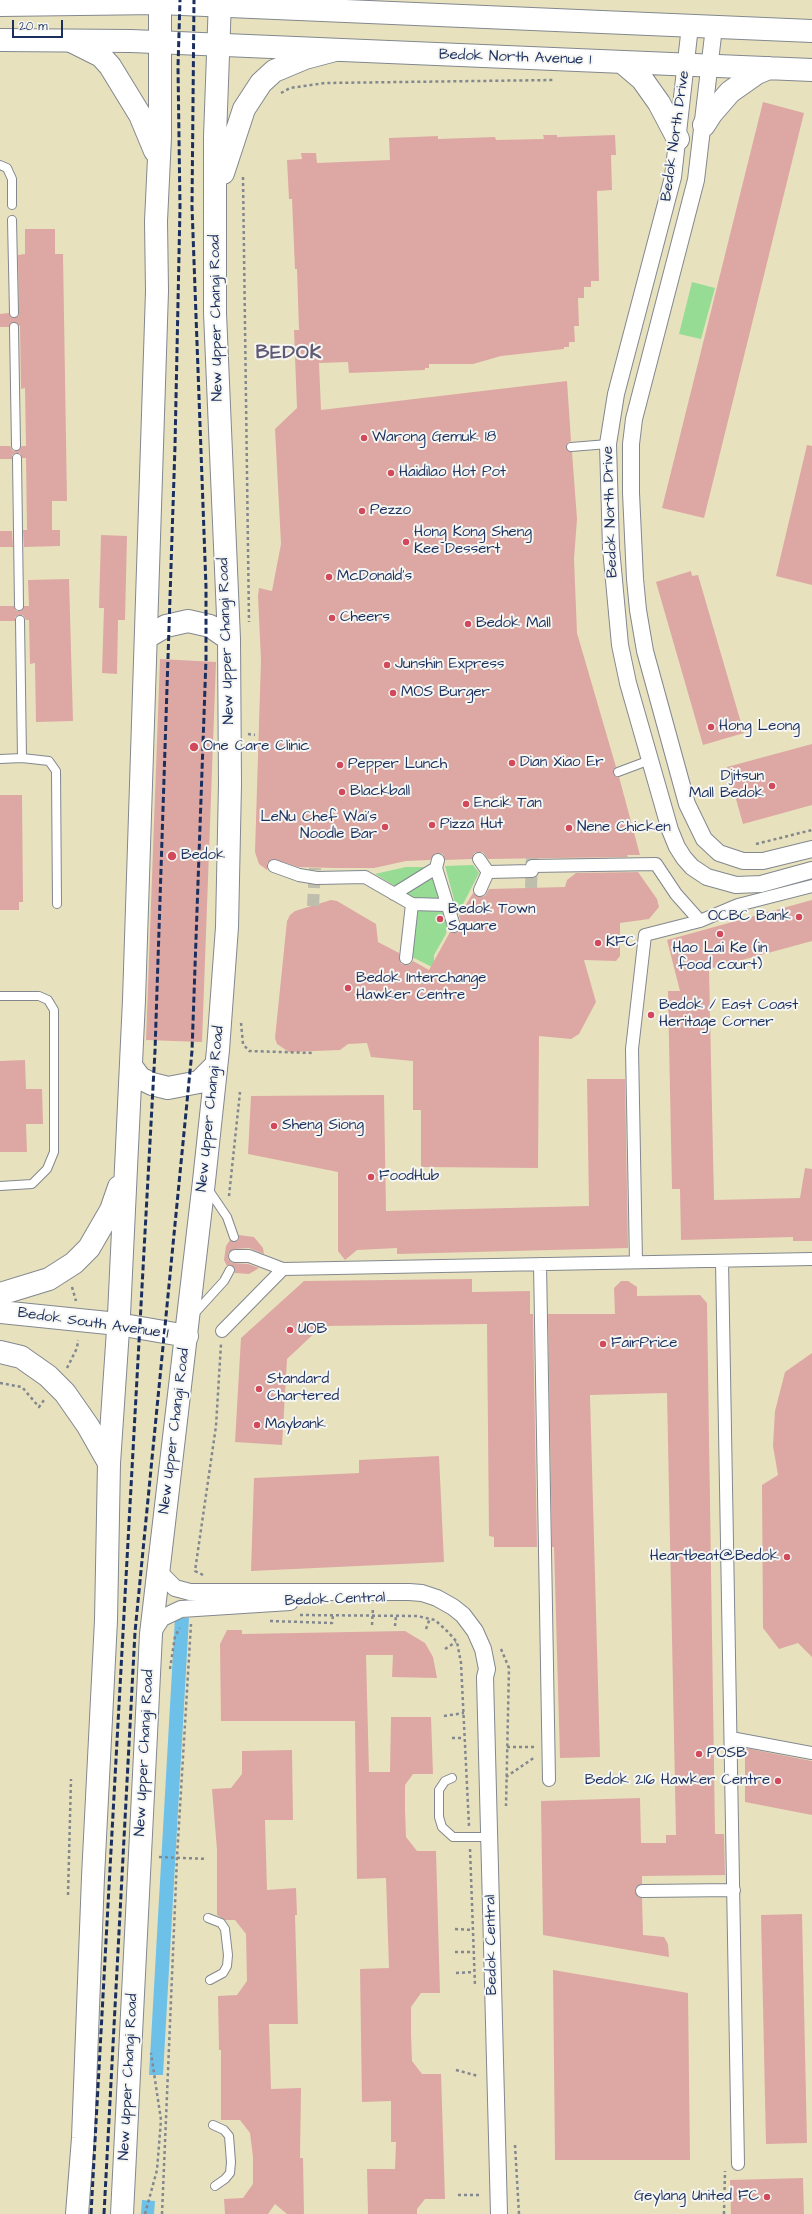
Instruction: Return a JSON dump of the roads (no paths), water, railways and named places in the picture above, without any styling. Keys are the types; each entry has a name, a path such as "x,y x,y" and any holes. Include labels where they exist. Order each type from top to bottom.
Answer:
{"main road":[{"path":"0,5 75,1 285,4 690,26 812,31"},
{"path":"77,2214 83,2138 93,1883 105,1652 109,1463 127,1164 147,637 157,291 156,222 159,161 159,2"},
{"name":"New Upper Changi Road","path":"122,2214 151,1634 188,1329 204,1181 216,1064 227,927 230,784 229,639 215,313 218,45 220,3"},
{"name":"Bedok North Avenue 1","path":"0,40 158,42 812,70"},
{"path":"73,42 102,56 110,66 140,115 159,161"},
{"path":"216,199 239,122 244,109 257,87 274,71 305,58 335,50"},
{"path":"622,62 634,71 659,102 678,139"},
{"path":"704,125 711,114 730,92 757,73 769,68"},
{"path":"147,637 166,626 188,621 210,626 229,639"},
{"path":"131,1066 140,1078 152,1084 168,1088 199,1082 216,1064"},
{"path":"0,1294 49,1279 74,1263 84,1253 111,1210 127,1164"},
{"name":"Bedok South Avenue 1","path":"0,1312 118,1324 188,1329"},
{"path":"0,1352 21,1357 48,1376 65,1393 88,1426 109,1463"}],"street":[{"name":"Bedok North Drive","path":"690,26 678,139 665,211 616,394 608,444 611,548 620,645 628,683 674,842 684,858 702,874 724,883 749,886 812,870"},
{"name":"Bedok North Drive","path":"714,27 704,125 696,180 634,419 631,444 632,493 635,579 638,610 645,651 687,804 704,839 719,853 743,861 763,861 812,849"},
{"path":"479,859 488,872"},
{"path":"394,894 437,864 454,926"},
{"path":"488,872 532,868 656,864 676,894 700,921"},
{"path":"274,866 299,875 318,878 365,877 412,904 447,905"},
{"path":"480,890 488,872"},
{"path":"636,1262 632,1049 645,935 700,921 738,905 812,886"},
{"path":"406,958 412,904"},
{"path":"235,1256 249,1256 283,1269 812,1259"},
{"path":"722,1261 738,2164"},
{"path":"540,1264 549,1780"},
{"path":"222,1331 283,1269"},
{"name":"Bedok Central","path":"159,1572 175,1588 190,1592 409,1592 433,1596 458,1611 475,1631 483,1649 486,1662 485,1677 499,2214"},
{"name":"Bedok Central","path":"151,1634 162,1618 181,1609 344,1598 415,1598 427,1600 444,1607 463,1623 476,1645 481,1670 485,1677"},
{"path":"731,1738 812,1753"},
{"path":"642,1890 734,1890"}],"lane":[{"path":"0,165 7,168 12,179 12,205"},
{"path":"12,220 14,313"},
{"path":"14,326 16,446"},
{"path":"571,448 608,444"},
{"path":"16,458 19,606"},
{"path":"20,620 22,758"},
{"path":"0,759 22,758 49,762 56,771 57,904"},
{"path":"618,772 650,760"},
{"path":"0,996 39,996 48,1000 54,1010 54,1152 47,1169 32,1184 0,1186"},
{"path":"204,1181 227,1217 234,1237"},
{"path":"188,1329 201,1305 224,1281 230,1270"},
{"path":"452,1778 445,1781 438,1790 438,1803 442,1827 453,1837 490,1837"},
{"path":"208,1918 221,1923 226,1929 228,1955 227,1966 222,1973 210,1980"},
{"path":"213,2125 224,2130 229,2136 231,2162 230,2172 226,2180 215,2186"}],"water":[{"path":"175,1618 189,1618 163,2075 149,2075"},
{"path":"142,2200 155,2201 154,2214 141,2214"}],"tunnel":[{"path":"531,888 532,858"},
{"path":"313,906 315,868"}],"railway":[{"path":"91,2214 155,1051 175,446 180,207 178,67 180,0"},
{"path":"104,2214 135,1632 192,1051 206,659 206,587 192,207 194,0"}],"place":[{"name":"Warong Gemuk 18","path":"364,438"},
{"name":"Haidilao Hot Pot","path":"391,473"},
{"name":"Pezzo","path":"362,511"},
{"name":"Hong Kong Sheng Kee Dessert","path":"406,542"},
{"name":"McDonald's","path":"329,577"},
{"name":"Cheers","path":"332,618"},
{"name":"Bedok Mall","path":"468,624"},
{"name":"Junshin Express","path":"387,665"},
{"name":"MOS Burger","path":"393,693"},
{"name":"Hong Leong","path":"711,727"},
{"name":"One Care Clinic","path":"194,747"},
{"name":"Dian Xiao Er","path":"512,763"},
{"name":"Pepper Lunch","path":"340,765"},
{"name":"Djitsun Mall Bedok","path":"772,786"},
{"name":"Blackball","path":"342,792"},
{"name":"Encik Tan","path":"466,804"},
{"name":"Pizza Hut","path":"432,825"},
{"name":"LeNu Chef Wai's Noodle Bar","path":"385,827"},
{"name":"Nene Chicken","path":"569,828"},
{"name":"Bedok","path":"172,856"},
{"name":"OCBC Bank","path":"799,917"},
{"name":"Bedok Town Square","path":"440,919"},
{"name":"Hao Lai Ke (in food court)","path":"720,934"},
{"name":"KFC","path":"598,943"},
{"name":"Bedok Interchange Hawker Centre","path":"348,988"},
{"name":"Bedok / East Coast Heritage Corner","path":"651,1015"},
{"name":"Sheng Siong","path":"274,1126"},
{"name":"FoodHub","path":"371,1177"},
{"name":"UOB","path":"290,1330"},
{"name":"FairPrice","path":"603,1344"},
{"name":"Standard Chartered","path":"259,1389"},
{"name":"Maybank","path":"257,1425"},
{"name":"Heartbeat@Bedok","path":"787,1557"},
{"name":"POSB","path":"699,1754"},
{"name":"Bedok 216 Hawker Centre","path":"778,1781"},
{"name":"Geylang United FC","path":"767,2197"}],"district":[{"name":"BEDOK","path":"289,354"}]}
